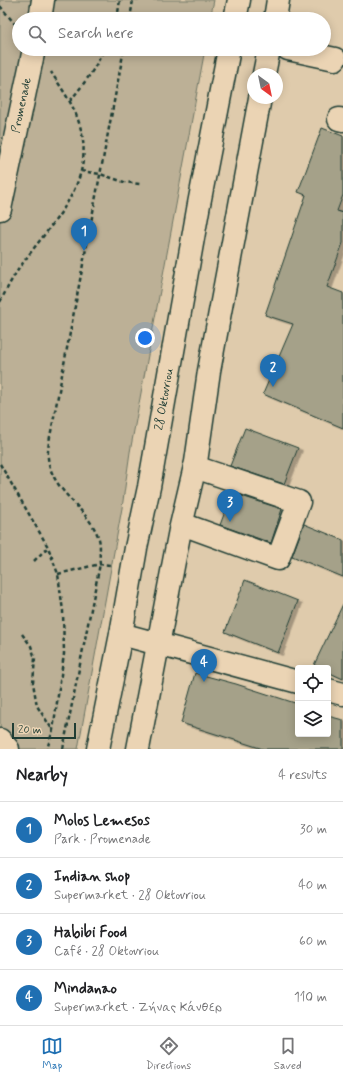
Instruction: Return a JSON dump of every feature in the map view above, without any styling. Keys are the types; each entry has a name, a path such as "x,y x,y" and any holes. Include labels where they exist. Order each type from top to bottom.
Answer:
{"main road":[{"path":"41,12 43,0"},
{"path":"236,12 239,0"},
{"path":"276,12 278,0"},
{"name":"Promenade","path":"0,209 33,56"},
{"name":"28 Oktovriou","path":"98,749 149,487 199,204 228,56"},
{"path":"265,68 268,56"},
{"path":"321,56 335,59"},
{"path":"138,749 182,524 195,467 209,370 259,104"},
{"path":"182,524 278,559 299,502 195,467"},
{"path":"121,634 295,681"},
{"path":"331,691 343,694"},
{"path":"0,740 8,749"}],"path":[{"path":"118,12 120,0"},
{"path":"131,12 133,0"},
{"path":"0,6 12,21"},
{"path":"70,101 87,79 102,56"},
{"path":"63,749 100,564 99,539 90,523 64,493 54,476 48,458 53,422 123,56"},
{"path":"0,302 18,270 65,207 74,191 81,171 84,146 77,117 70,101 51,71"},
{"path":"81,171 100,174 124,182 140,184"},
{"path":"0,464 48,547 58,574 63,611 64,654 53,730 47,749"},
{"path":"34,561 48,547"},
{"path":"58,574 100,564 117,566"},
{"path":"22,634 31,646 35,658 33,683 37,706 53,730"}],"shaded area":[{"path":"0,0 214,0 211,12 12,12 12,56 204,56 130,452 122,508 78,749 0,749"}],"building":[{"path":"322,128 343,136 343,195 337,211 343,213 343,243 327,287 343,293 343,428 263,394 293,324 265,315 306,195 298,192"},
{"path":"245,428 298,448 284,484 230,466"},
{"path":"232,493 282,509 271,543 220,525"},
{"path":"304,524 343,540 343,577 292,556"},
{"path":"245,580 298,601 278,653 225,632"},
{"path":"343,604 343,679 331,673 331,665 314,665"},
{"path":"195,673 236,684 295,703 295,737 331,737 331,717 343,720 343,749 263,749 181,723"}],"place":[{"name":"Molos Lemesos","path":"84,251"},
{"name":"Indian shop","path":"273,387"},
{"name":"Habibi Food","path":"230,522"},
{"name":"Mindanao","path":"204,682"}]}
